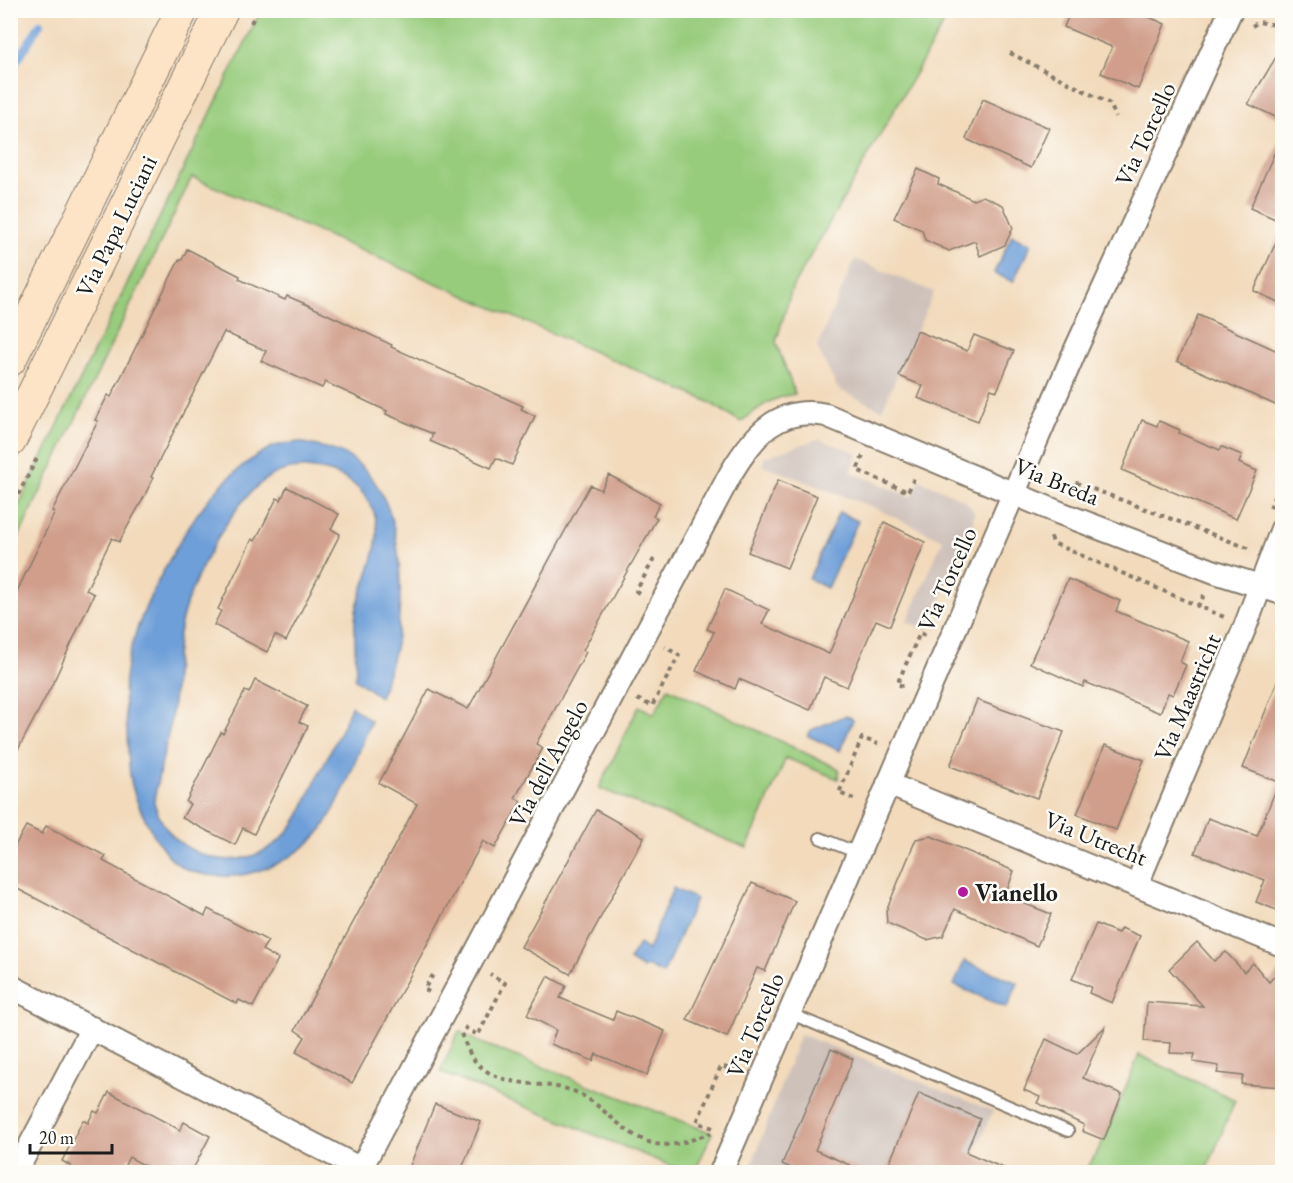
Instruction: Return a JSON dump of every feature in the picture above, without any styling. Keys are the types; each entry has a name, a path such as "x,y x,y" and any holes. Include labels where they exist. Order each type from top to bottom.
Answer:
{"main road":[{"name":"Via Papa Luciani","path":"10,360 182,10"},
{"name":"Via Papa Luciani","path":"10,441 222,10"}],"street":[{"name":"Via Torcello","path":"721,1173 1075,351 1231,10"},
{"name":"Via Breda","path":"813,413 842,421 1014,493 1063,504 1272,590"},
{"name":"Via dell'Angelo","path":"360,1171 737,462 759,433 792,416 813,413"},
{"name":"Via Maastricht","path":"1137,884 1272,590 1274,532"},
{"name":"Via Utrecht","path":"888,784 1282,945"},
{"path":"10,986 360,1171"},
{"path":"16,1173 92,1028"}],"lane":[{"path":"820,838 858,853"},
{"path":"789,1013 1068,1131"}],"path":[{"path":"1010,53 1110,104 1116,117"},
{"path":"1198,606 1053,543 1050,534 1063,504 1077,483 1254,550 1274,532 1282,475"},
{"path":"459,1024 478,1035 505,983 486,972 491,964"},
{"path":"459,1031 476,1062 505,1080 561,1086 589,1100 633,1135 654,1144 681,1143 712,1133"}],"shaded area":[{"path":"855,259 934,292 882,410 838,389 817,347"},
{"path":"818,439 858,453 851,472 911,497 920,480 966,501 974,512 973,522 928,630 907,622 943,540 877,509 762,465 765,457"},
{"path":"800,1034 993,1111 966,1172 749,1172"}],"green space":[{"path":"261,10 951,11 792,288 776,342 795,394 766,404 741,422 707,401 192,177 11,553 11,521"},
{"path":"668,688 839,769 838,779 786,758 747,848 599,788 639,706 654,714"},
{"path":"459,1031 479,1042 712,1133 695,1172 686,1172 440,1072"},
{"path":"1139,1055 1235,1100 1206,1172 1085,1172 1104,1140"}],"water":[{"path":"1012,235 1031,244 1013,282 994,273"},
{"path":"299,442 333,450 352,459 369,475 382,495 391,518 400,570 399,621 395,650 380,697 355,679 355,616 377,534 373,510 365,496 348,480 334,473 320,470 293,468 267,478 253,490 227,523 206,560 185,607 178,637 170,724 154,802 161,820 177,840 192,850 214,858 240,859 263,851 284,835 297,820 351,706 371,721 337,803 323,828 308,844 278,863 247,874 215,876 199,873 184,868 167,853 158,842 138,804 129,769 124,684 128,660 138,625 153,591 187,529 207,501 231,476 257,455 275,446"},
{"path":"839,512 858,521 827,588 809,579"},
{"path":"844,716 853,720 840,751 808,736 811,730"},
{"path":"673,888 696,899 663,974 647,966 643,969 629,960 639,944 648,950"},
{"path":"964,961 1018,983 1007,1008 954,985"}],"building":[{"path":"1071,10 1133,10 1165,24 1138,89 1101,73 1112,47 1064,27"},
{"path":"1282,47 1282,120 1248,104"},
{"path":"983,99 1049,128 1031,168 966,139"},
{"path":"1282,136 1282,222 1250,208"},
{"path":"918,169 939,179 938,184 974,200 983,196 1003,205 1013,228 1005,245 980,256 975,241 949,251 925,240 922,230 894,218"},
{"path":"1282,229 1282,304 1254,291"},
{"path":"187,249 240,276 239,279 285,300 287,296 308,305 392,345 391,347 523,406 521,409 535,416 512,465 496,458 491,468 430,441 433,434 386,414 387,411 325,382 322,388 261,361 266,351 224,332 151,477 153,478 144,497 119,542 112,538 86,590 94,594 52,685 10,765 10,606 55,512 52,511 98,421 95,420 108,395 111,397 179,260 182,260"},
{"path":"1198,315 1282,353 1282,408 1177,361"},
{"path":"917,331 967,351 974,335 1014,351 997,391 991,389 978,421 918,398 923,386 899,376"},
{"path":"1142,420 1157,426 1159,421 1180,430 1179,433 1220,450 1222,447 1242,455 1239,463 1257,471 1236,519 1122,470"},
{"path":"609,475 660,503 653,516 657,518 583,650 586,652 536,744 543,748 515,798 521,801 495,848 483,841 352,1083 296,1052 305,1037 295,1030 417,804 379,783 429,689 468,709 590,485 601,490"},
{"path":"778,480 817,496 787,568 748,552"},
{"path":"287,487 339,514 331,529 340,534 286,641 275,635 267,652 214,625 221,611 218,609 252,539 255,541 277,498 281,500"},
{"path":"884,522 925,542 890,626 876,620 847,687 824,677 810,710 739,679 735,689 696,671 714,632 707,629 725,589 769,610 762,624 829,654"},
{"path":"1068,579 1120,601 1116,611 1188,641 1180,662 1186,665 1173,695 1168,693 1160,713 1085,682 1083,687 1030,663"},
{"path":"1281,672 1282,912 1256,902 1265,880 1195,853 1208,818 1257,836 1279,782 1243,768"},
{"path":"255,680 307,706 299,722 308,726 254,834 243,828 235,845 182,818 190,804 186,802 221,732 223,734 245,691 249,693"},
{"path":"977,700 1064,732 1037,798 950,766"},
{"path":"1105,745 1144,760 1116,830 1077,814"},
{"path":"596,810 644,837 570,974 521,947"},
{"path":"26,826 42,834 46,826 106,856 103,861 205,916 208,909 268,941 262,950 278,959 253,1007 239,1000 237,1004 10,885 10,855"},
{"name":"Vianello","path":"931,836 1014,871 1005,896 1051,914 1037,946 955,909 943,936 927,940 887,923 886,911 916,839"},
{"path":"752,883 795,901 765,971 757,968 727,1037 687,1020"},
{"path":"1096,924 1118,933 1121,928 1140,936 1112,1003 1089,993 1091,987 1072,979"},
{"path":"1197,942 1214,961 1226,952 1244,972 1253,963 1269,982 1282,968 1282,1087 1241,1084 1243,1076 1217,1073 1219,1066 1193,1062 1195,1054 1170,1053 1171,1043 1144,1041 1147,1002 1203,1006 1169,969"},
{"path":"548,976 566,986 560,998 613,1020 616,1011 665,1031 647,1075 596,1054 593,1061 551,1044 556,1030 527,1015"},
{"path":"1106,1026 1083,1078 1122,1094 1104,1140 1082,1131 1084,1125 1037,1103 1040,1097 1024,1090 1046,1039 1077,1054"},
{"path":"831,1049 853,1059 815,1150 868,1173 802,1173 782,1164"},
{"path":"109,1092 180,1130 184,1122 210,1136 191,1173 158,1173 129,1157 121,1173 67,1173 71,1166 62,1161 83,1120 88,1123 94,1111 98,1113"},
{"path":"919,1093 980,1119 966,1152 1015,1173 885,1173"},
{"path":"435,1104 481,1122 460,1173 421,1173 409,1168"}],"waterway":[{"path":"10,72 40,24"}],"place":[{"name":"Vianello","path":"963,892"}]}
